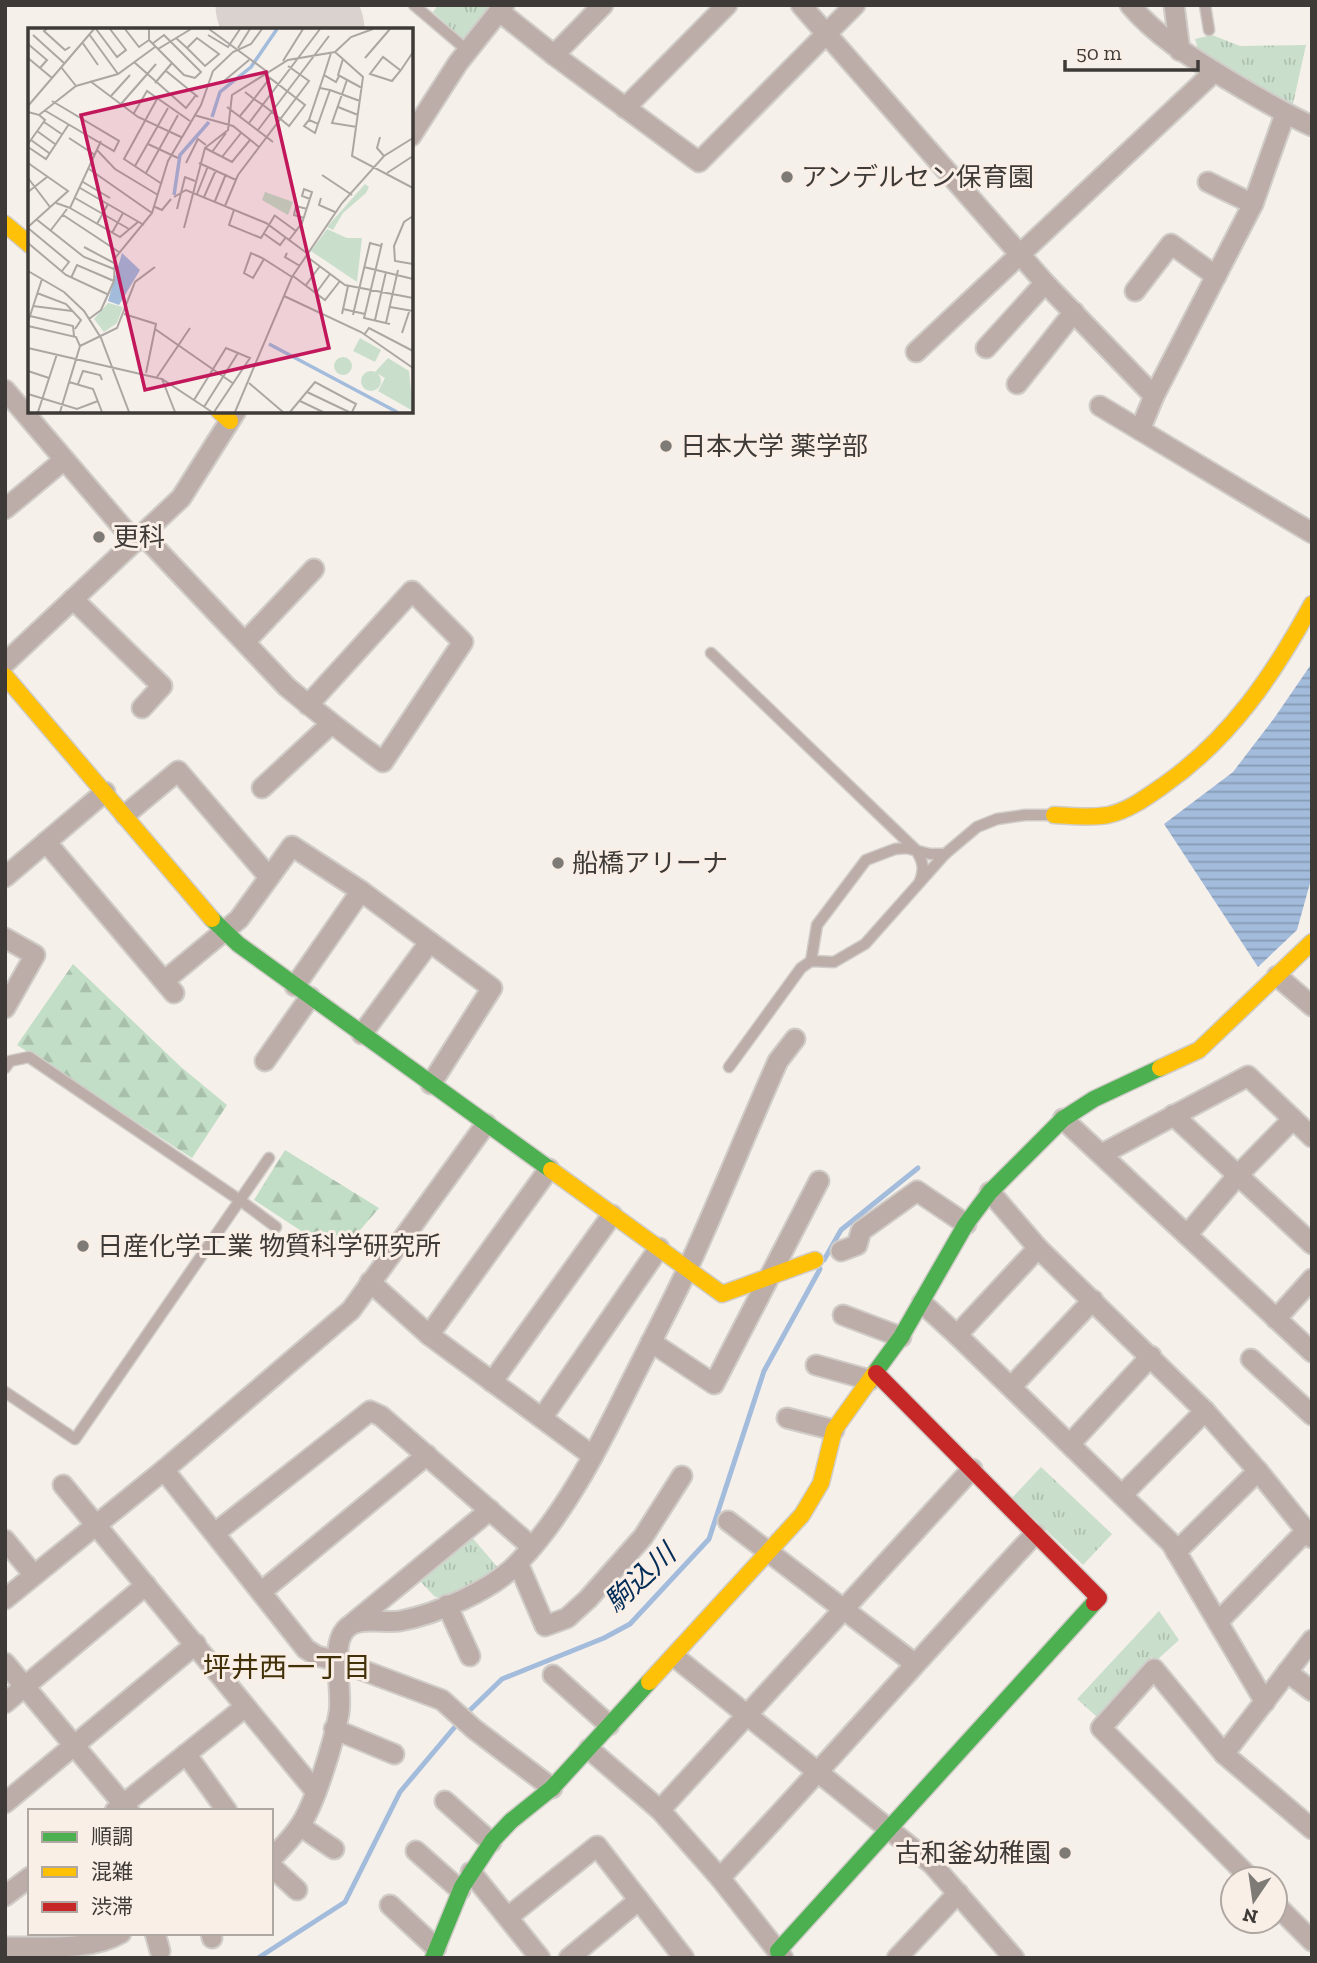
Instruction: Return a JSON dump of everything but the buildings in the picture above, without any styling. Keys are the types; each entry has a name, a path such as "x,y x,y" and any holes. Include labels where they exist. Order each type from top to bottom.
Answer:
{"street":[{"path":"554,55 603,5"},
{"path":"625,108 727,5"},
{"path":"801,5 1045,283 1154,397"},
{"path":"413,133 468,51 505,11 554,55 699,162 855,5"},
{"path":"1130,5 1143,20 1180,51 1285,114 1312,127"},
{"path":"1174,5 1180,51"},
{"path":"916,352 1214,72"},
{"path":"1140,430 1154,397 1253,204 1285,114"},
{"path":"1208,182 1253,204"},
{"path":"5,224 28,243"},
{"path":"1135,291 1171,244 1216,276"},
{"path":"986,348 1045,283"},
{"path":"1017,384 1074,313"},
{"path":"6,393 64,460 139,539 245,642 286,687 307,705 331,724 383,762 463,642 412,591 307,705"},
{"path":"1100,406 1312,533"},
{"path":"8,656 73,600 181,498 228,414"},
{"path":"5,509 64,460"},
{"path":"245,642 314,569"},
{"path":"73,600 162,686 142,708"},
{"path":"1054,815 1108,815 1132,807 1169,783 1214,747 1252,701 1288,649 1312,604"},
{"path":"5,676 223,931 612,1215 722,1294 815,1260"},
{"path":"262,788 331,724"},
{"path":"125,815 178,771 269,877"},
{"path":"5,877 105,792"},
{"path":"46,842 169,987 223,931 239,919 292,846 360,891 492,988 431,1084"},
{"path":"265,1061 360,891"},
{"path":"5,938 35,955 5,1008"},
{"path":"390,1905 434,1953 460,1890 491,1842 507,1825 552,1788 675,1657 802,1515 821,1483 834,1430 901,1337 965,1224 990,1192 1063,1119 1094,1099 1199,1050 1312,942"},
{"path":"362,1034 429,943"},
{"path":"1277,976 1312,1006"},
{"path":"350,1625 369,1621 401,1621 474,1594 502,1577 532,1547 593,1456 687,1269 778,1061 795,1039"},
{"path":"1102,1154 1248,1076 1312,1137"},
{"path":"1173,1115 1312,1244"},
{"path":"1063,1119 1312,1352"},
{"path":"1187,1235 1238,1175 1293,1119"},
{"path":"5,1599 164,1470 351,1310 486,1124"},
{"path":"429,1335 549,1169"},
{"path":"651,1342 714,1384 818,1181"},
{"path":"841,1251 857,1245 860,1231 918,1191 965,1224"},
{"path":"990,1192 1038,1248 1205,1411 1309,1535 1217,1622"},
{"path":"492,1382 612,1215"},
{"path":"542,1418 659,1248"},
{"path":"957,1335 1038,1248"},
{"path":"1276,1319 1312,1279"},
{"path":"370,1282 429,1335 593,1456"},
{"path":"1011,1387 1093,1300"},
{"path":"922,1303 1171,1543 1265,1702"},
{"path":"843,1315 901,1337"},
{"path":"1070,1444 1151,1356"},
{"path":"1251,1359 1312,1415"},
{"path":"589,1749 660,1810 720,1878 780,1955 1099,1598 972,1469 873,1376 816,1365"},
{"path":"215,1533 370,1411 381,1416 532,1547"},
{"path":"1122,1495 1205,1411"},
{"path":"786,1418 834,1430"},
{"path":"261,1592 427,1455"},
{"path":"660,1810 972,1469"},
{"path":"164,1470 306,1649 317,1656 338,1661 442,1700 474,1729 552,1788"},
{"path":"1176,1552 1258,1471"},
{"path":"518,1563 545,1626 567,1618 588,1599 643,1537 682,1476"},
{"path":"63,1485 316,1792"},
{"path":"273,1857 300,1826 316,1792 341,1695 337,1678 340,1637 350,1625 490,1510"},
{"path":"728,1521 914,1664"},
{"path":"720,1878 819,1773 914,1664 1035,1534"},
{"path":"5,1540 34,1575"},
{"path":"5,1703 146,1586"},
{"path":"447,1605 470,1656"},
{"path":"1224,1754 1312,1640"},
{"path":"5,1803 196,1644"},
{"path":"675,1657 932,1864 1014,1958"},
{"path":"5,1663 123,1809 245,1707"},
{"path":"1237,1865 1101,1728 1154,1669 1224,1754 1312,1829"},
{"path":"1287,1672 1312,1691"},
{"path":"553,1675 609,1725"},
{"path":"334,1729 394,1754"},
{"path":"186,1754 226,1809"},
{"path":"445,1801 491,1842"},
{"path":"300,1826 334,1849"},
{"path":"508,1917 597,1846 681,1957"},
{"path":"416,1851 460,1890"},
{"path":"273,1868 297,1890"},
{"path":"471,1872 540,1958"},
{"path":"5,1896 28,1879"},
{"path":"897,1958 958,1893"},
{"path":"569,1958 639,1900"},
{"path":"1289,1918 1312,1941"},
{"path":"5,1947 116,1944"}],"lane":[{"path":"414,5 468,51"},
{"path":"1205,5 1209,30"},
{"path":"711,653 916,850 923,863 920,882"},
{"path":"729,1067 801,968 811,961 834,962 865,944 945,854 976,827 997,819 1054,815"},
{"path":"811,961 817,925 866,860 905,848 930,854 945,854"},
{"path":"5,1068 10,1060 29,1057 242,1201 276,1227"},
{"path":"5,1392 75,1439 270,1158"}],"green space":[{"path":"438,5 494,5 466,42 433,12"},
{"path":"1212,35 1240,46 1306,45 1293,104 1200,56 1195,39"},
{"path":"73,964 181,1067 227,1105 192,1158 17,1045"},
{"path":"285,1150 379,1208 355,1236 332,1251 254,1200"},
{"path":"1041,1467 1112,1534 1083,1565 1012,1498"},
{"path":"470,1535 500,1570 447,1598 435,1597 417,1578"},
{"path":"1159,1611 1179,1640 1157,1660 1151,1657 1097,1717 1077,1699"}],"water":[{"path":"1312,663 1312,876 1297,930 1258,967 1164,824 1233,772"}],"waterway":[{"name":"駒込川","path":"824,1260 841,1230 918,1168"},
{"name":"駒込川","path":"466,1714 502,1679 604,1638 630,1624 709,1539 764,1371 820,1269"},
{"name":"駒込川","path":"258,1958 345,1902 400,1792 459,1722"}],"runway":[{"path":"276,5 302,28"}],"traffic: fast":[{"path":"212,919 238,944 551,1170"},
{"path":"874,1374 901,1337 966,1224 990,1192 1063,1119 1094,1099 1160,1068"},
{"path":"778,1951 1094,1603"},
{"path":"433,1958 462,1887 493,1840 511,1821 552,1788 649,1682"}],"traffic: slow":[{"path":"5,224 28,243"},
{"path":"221,413 230,421"},
{"path":"1054,815 1081,817 1115,813 1144,799 1188,767 1210,747 1249,703 1312,604"},
{"path":"5,676 212,919"},
{"path":"1160,1068 1199,1050 1312,942"},
{"path":"551,1170 722,1294 815,1260"},
{"path":"649,1682 802,1515 821,1483 834,1430 874,1374"}],"traffic: jam":[{"path":"876,1373 1099,1598 1094,1603"}],"place":[{"name":"アンデルセン保育園","path":"787,177"},
{"name":"日本大学 薬学部","path":"666,446"},
{"name":"更科","path":"99,537"},
{"name":"船橋アリーナ","path":"558,863"},
{"name":"日産化学工業 物質科学研究所","path":"83,1246"},
{"name":"古和釜幼稚園","path":"1065,1853"}],"district":[{"name":"坪井西一丁目","path":"287,1667"}]}
